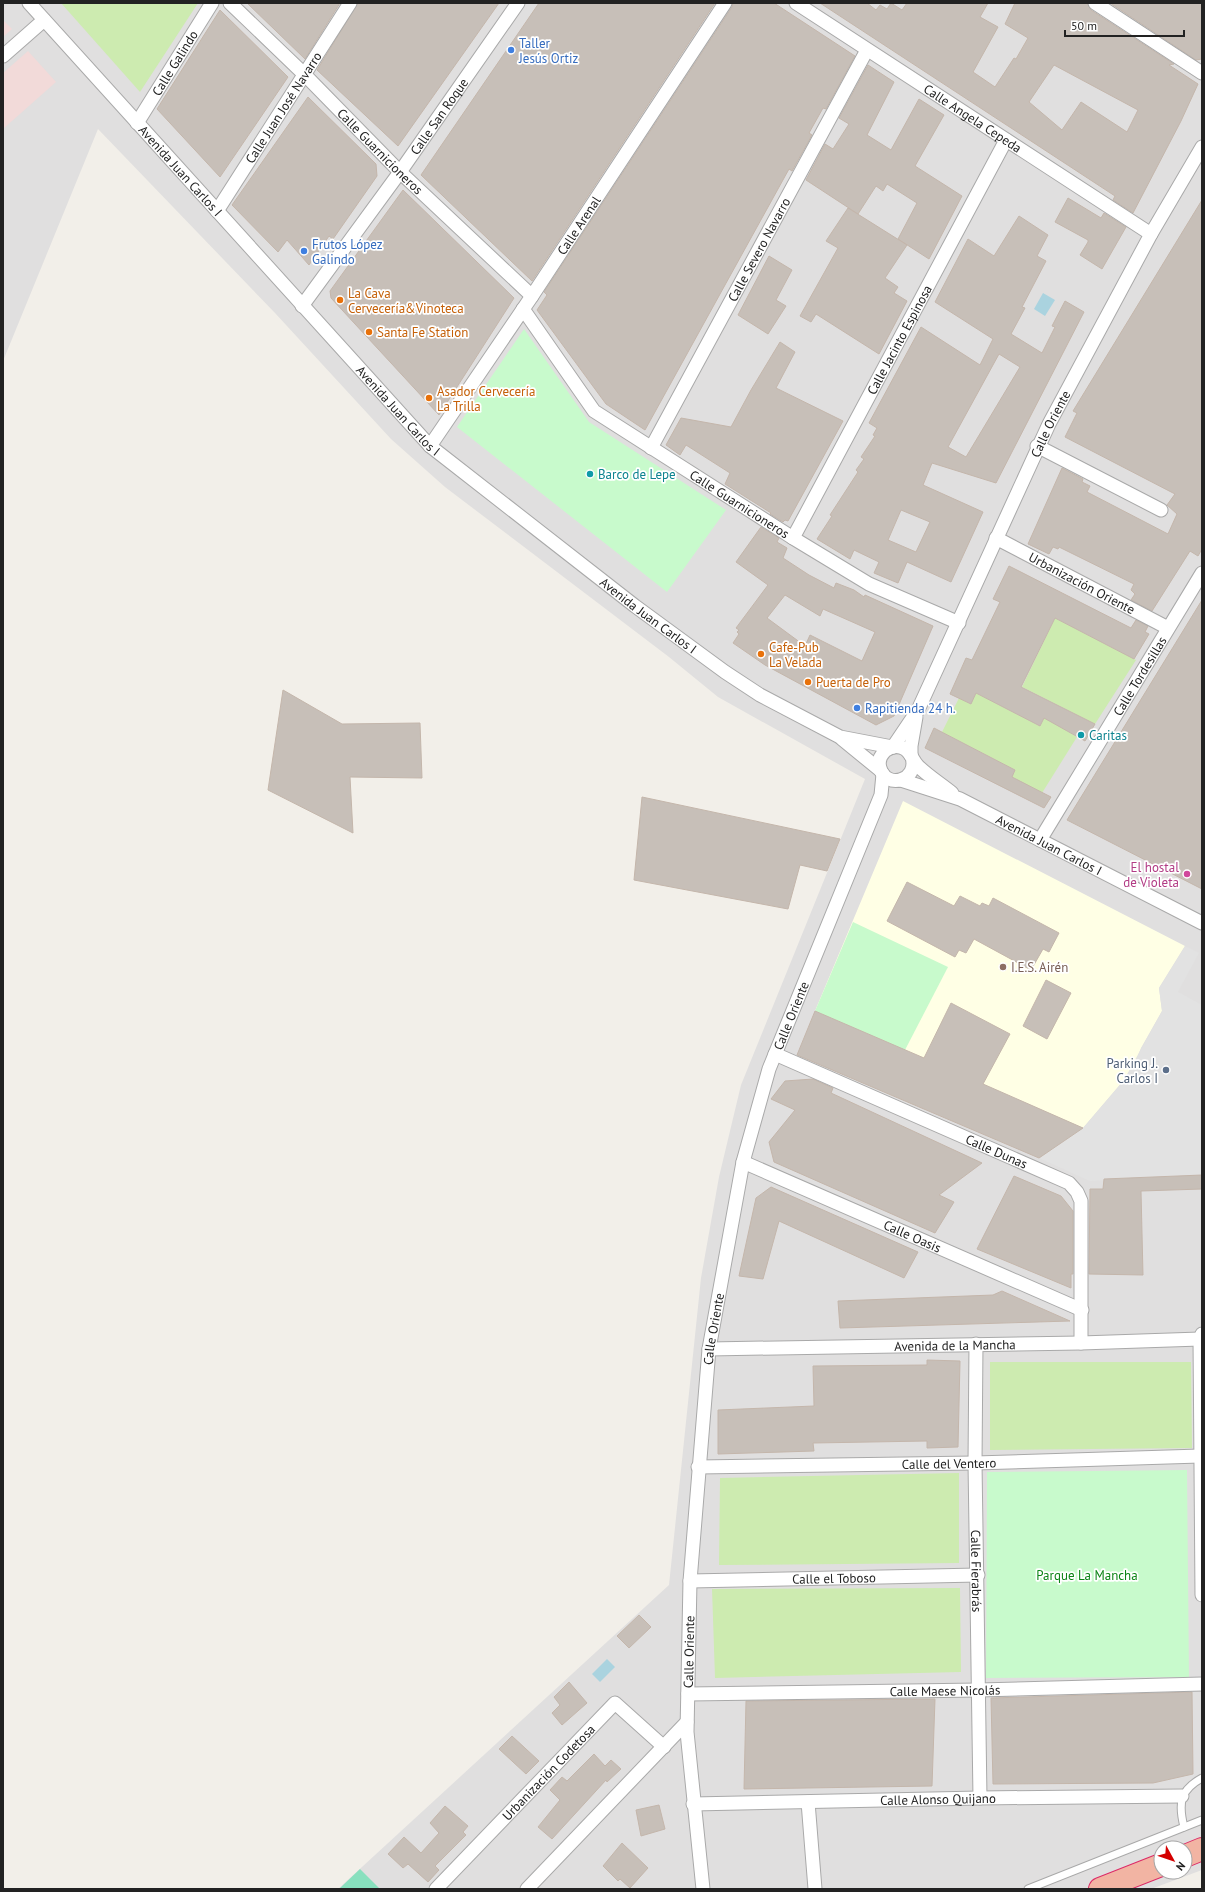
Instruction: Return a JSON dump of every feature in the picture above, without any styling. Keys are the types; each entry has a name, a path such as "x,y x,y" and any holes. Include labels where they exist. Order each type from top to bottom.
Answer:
{"highway":[{"path":"1100,1889 1153,1868"}],"street":[{"name":"Avenida Juan Carlos I","path":"29,3 430,446 635,606 725,672 760,695 840,736"},
{"name":"Calle Galindo","path":"137,123 212,3"},
{"name":"Calle Guarnicioneros","path":"230,3 305,75 400,172 532,296"},
{"name":"Calle Juan José Navarro","path":"216,211 350,3"},
{"name":"Calle San Roque","path":"302,306 400,172 518,3"},
{"name":"Calle Arenal","path":"430,446 532,296 725,3"},
{"name":"Calle Angela Cepeda","path":"796,3 866,50 1151,234"},
{"path":"1095,3 1202,73"},
{"path":"3,56 44,20"},
{"name":"Calle Severo Navarro","path":"651,448 866,50"},
{"name":"Calle Jacinto Espinosa","path":"793,538 1006,140"},
{"name":"Calle Oriente","path":"892,747 918,710 959,623 1038,446 1096,332 1202,147"},
{"name":"Calle Guarnicioneros","path":"523,309 594,411 793,538 869,584 959,623"},
{"path":"1038,446 1161,510"},
{"name":"Urbanización Oriente","path":"996,538 1168,628"},
{"name":"Calle Tordesillas","path":"1040,840 1202,573"},
{"name":"Calle Oriente","path":"911,756 910,746 918,710"},
{"path":"840,736 901,748 911,756 918,766 960,799"},
{"path":"840,736 891,780 901,780 960,799"},
{"path":"881,795 881,772 879,764 882,754 892,747"},
{"path":"881,795 906,778 912,770 911,756"},
{"name":"Calle Oriente","path":"703,1889 693,1804 687,1722 690,1581 698,1467 709,1349 742,1162 767,1076 881,795"},
{"name":"Avenida Juan Carlos I","path":"960,799 1202,923"},
{"name":"Calle Dunas","path":"775,1054 1069,1183 1077,1192 1080,1201 1082,1310 1081,1343"},
{"name":"Calle Oasis","path":"742,1162 1082,1310"},
{"path":"1201,1336 1202,1595"},
{"name":"Avenida de la Mancha","path":"709,1349 1081,1343 1201,1336"},
{"name":"Calle Fierabrás","path":"976,1344 975,1463 978,1575 980,1798"},
{"name":"Calle del Ventero","path":"698,1467 975,1463 1201,1447"},
{"name":"Calle el Toboso","path":"690,1581 978,1575"},
{"name":"Calle Maese Nicolás","path":"688,1694 979,1690 1202,1684"},
{"name":"Urbanización Codetosa","path":"436,1889 615,1703 664,1747"},
{"path":"527,1889 687,1722"},
{"name":"Calle Alonso Quijano","path":"693,1804 980,1798 1182,1796"},
{"path":"808,1802 815,1889"}],"lane":[{"path":"1184,1827 1181,1814 1182,1796 1189,1785 1202,1778"},
{"path":"1028,1889 1202,1820"}],"shaded area":[{"path":"3,3 1202,3 1202,1870 1193,1873 1193,1840 1153,1840 1153,1880 1175,1880 1151,1889 338,1889 669,1585 701,1278 719,1177 741,1085 865,779 718,697 669,657 445,487 391,439 275,313 98,129 3,361"},
{"path":"3,20 12,29 3,37"},
{"path":"28,51 56,82 3,129 3,73"},
{"name":"I.E.S. Airén","path":"903,801 1185,946 1159,988 1162,1011 1141,1048 1136,1060 1124,1080 1083,1128 815,1011"},
{"name":"Parking J. Carlos I","path":"1185,946 1199,953 1178,992 1202,1005 1202,1175 1090,1181 1039,1158 1083,1128 1124,1080 1162,1011 1159,988"}],"green space":[{"path":"61,3 198,3 140,92"},
{"path":"524,329 589,422 726,510 667,592 457,427"},
{"path":"1055,618 1136,660 1095,724 1022,687"},
{"path":"976,693 1040,726 1047,711 1068,722 1064,729 1077,737 1042,793 1012,777 1015,770 942,732 959,698 971,704"},
{"path":"853,922 948,967 905,1050 815,1011"},
{"path":"990,1362 1191,1362 1192,1448 990,1450"},
{"name":"Parque La Mancha","path":"1187,1470 1189,1677 986,1678 987,1472"},
{"path":"959,1473 959,1563 719,1565 720,1478"},
{"path":"960,1588 961,1672 715,1678 712,1589"},
{"path":"360,1869 380,1889 339,1889"}],"water":[{"path":"1043,293 1055,300 1045,316 1034,309"},
{"path":"607,1659 615,1667 600,1682 592,1674"}],"building":[{"path":"247,3 340,3 305,59"},
{"path":"358,3 499,3 398,146 317,70"},
{"path":"539,3 715,3 532,281 421,175"},
{"path":"733,3 774,3 855,56 826,109 823,108 809,133 812,135 792,171 789,169 645,430 606,404 537,310 547,295 544,292 732,7"},
{"path":"820,3 867,3 876,10 880,5 887,9 891,3 902,10 907,3 988,3 980,17 998,27 973,72 995,87 1014,58 1016,59 1028,38 1005,24 1015,3 1087,3 1091,10 1174,64 1169,65 1198,84 1181,121 1133,213 1113,200 1115,196","holes":["1054,65 1138,110 1127,132 1081,102 1062,130 1029,102"]},
{"path":"1110,3 1202,3 1202,59 1196,60"},
{"path":"220,10 288,77 220,177 157,109"},
{"path":"868,65 894,82 867,135 891,150 919,99 944,115 915,166 962,196 929,259 898,239 917,203 887,184 883,191 876,186 858,214 806,180 825,144 833,149 849,124 839,118"},
{"path":"308,97 376,164 377,176 333,239 329,236 309,265 287,240 278,252 232,205"},
{"path":"403,190 514,298 439,415 331,298 330,291"},
{"path":"1068,198 1101,218 1104,213 1126,227 1102,269 1080,255 1088,240 1055,222"},
{"path":"1202,200 1202,549 1198,556 1190,551 1152,611 1131,600 1135,594 1131,590 1134,584 1059,547 1058,549 1053,547 1049,554 1028,544 1062,468 1083,479 1082,482 1090,486 1087,492 1168,534 1177,514 1167,505 1175,494 1065,437 1077,413 1073,411"},
{"path":"848,208 907,245 885,278 898,287 894,293 907,301 879,354 816,314 811,322 800,316 838,248 826,241"},
{"path":"1019,216 1048,235 1037,256 1046,261 1022,307 1025,308 1011,334 1042,353 1055,327 1052,326 1065,301 1084,312 996,483 932,463 923,485 983,512 951,582 907,562 898,583 874,573 879,562 854,550 850,559 817,539 832,516 830,515 858,472 856,470 864,459 861,457 875,436 873,435 877,428 869,423 921,327 980,365 993,339 935,302 968,239 994,256","holes":["999,354 1020,367 966,457 948,447","901,510 930,522 916,552 888,540"]},
{"path":"769,256 792,270 776,300 786,306 768,334 738,315"},
{"path":"780,342 795,352 776,388 843,421 788,521 785,520 783,522 725,484 730,473 686,445 680,455 666,445 681,418 731,427"},
{"path":"761,527 779,538 777,542 787,548 783,558 809,575 834,588 836,583 854,590 864,597 865,595 933,626 894,716 876,725 765,665 733,643 739,634 737,632 739,630 736,628 768,585 736,562","holes":["785,595 820,616 823,609 875,632 862,661 810,635 805,646 767,618"]},
{"path":"1009,566 1131,628 1136,620 1148,626 1145,632 1149,634 1134,659 1055,618 1021,687 1095,724 1085,741 1044,718 1040,726 976,693 971,704 950,694 966,658 972,660 1000,602 993,599"},
{"path":"1202,600 1202,889 1067,820"},
{"path":"283,690 342,724 420,723 422,778 350,777 353,833 268,790"},
{"path":"934,728 1015,770 1012,777 1051,797 1044,808 925,748"},
{"path":"642,797 840,839 827,871 800,865 788,909 634,880"},
{"path":"907,882 954,906 960,896 980,906 982,903 989,906 993,898 1059,933 1049,952 1043,949 1031,970 974,939 966,953 959,950 955,957 887,921"},
{"path":"1046,980 1071,993 1047,1039 1023,1026"},
{"path":"951,1003 1010,1034 983,1084 1083,1128 1039,1158 797,1055 815,1011 924,1058"},
{"path":"813,1079 833,1088 831,1093 982,1163 939,1195 954,1202 935,1233 774,1162 769,1142 795,1110 771,1099 785,1081"},
{"path":"1202,1175 1202,1189 1141,1191 1143,1275 1089,1274 1090,1189 1103,1189 1104,1179"},
{"path":"1014,1176 1061,1196 1073,1211 1073,1274 1071,1274 1071,1288 977,1249"},
{"path":"771,1187 918,1252 904,1278 779,1221 763,1279 739,1276 756,1198"},
{"path":"1002,1291 1070,1321 840,1328 838,1301 993,1295"},
{"path":"927,1360 960,1361 958,1447 927,1448 927,1441 813,1443 814,1451 718,1454 718,1410 814,1406 813,1366 927,1365"},
{"path":"639,1615 651,1627 629,1648 617,1636"},
{"path":"569,1682 587,1703 562,1725 552,1713 560,1705 554,1697"},
{"path":"1192,1692 1193,1774 1153,1783 993,1784 991,1698"},
{"path":"935,1699 932,1786 744,1789 746,1701"},
{"path":"512,1736 539,1761 526,1774 499,1749"},
{"path":"594,1754 605,1766 611,1760 621,1769 607,1782 606,1780 552,1839 538,1827 560,1800 550,1790 562,1777 567,1781"},
{"path":"659,1805 665,1829 641,1836 636,1810"},
{"path":"445,1806 468,1826 463,1832 466,1835 435,1866 439,1870 428,1882 408,1864 403,1868 388,1854 404,1837 421,1853 439,1833 430,1823"},
{"path":"622,1843 648,1868 630,1888 620,1879 618,1881 603,1866"}],"place":[{"name":"Taller Jesús Ortiz","path":"511,50"},
{"name":"Frutos López Galindo","path":"304,251"},
{"name":"La Cava Cervecería&Vinoteca","path":"340,300"},
{"name":"Santa Fe Station","path":"369,332"},
{"name":"Asador Cervecería La Trilla","path":"429,398"},
{"name":"Barco de Lepe","path":"590,474"},
{"name":"Cafe-Pub La Velada","path":"761,654"},
{"name":"Puerta de Pro","path":"808,682"},
{"name":"Rapitienda 24 h.","path":"857,708"},
{"name":"Caritas","path":"1081,735"},
{"name":"El hostal de Violeta","path":"1187,874"},
{"name":"I.E.S. Airén","path":"1003,967"},
{"name":"Parking J. Carlos I","path":"1166,1070"}]}
